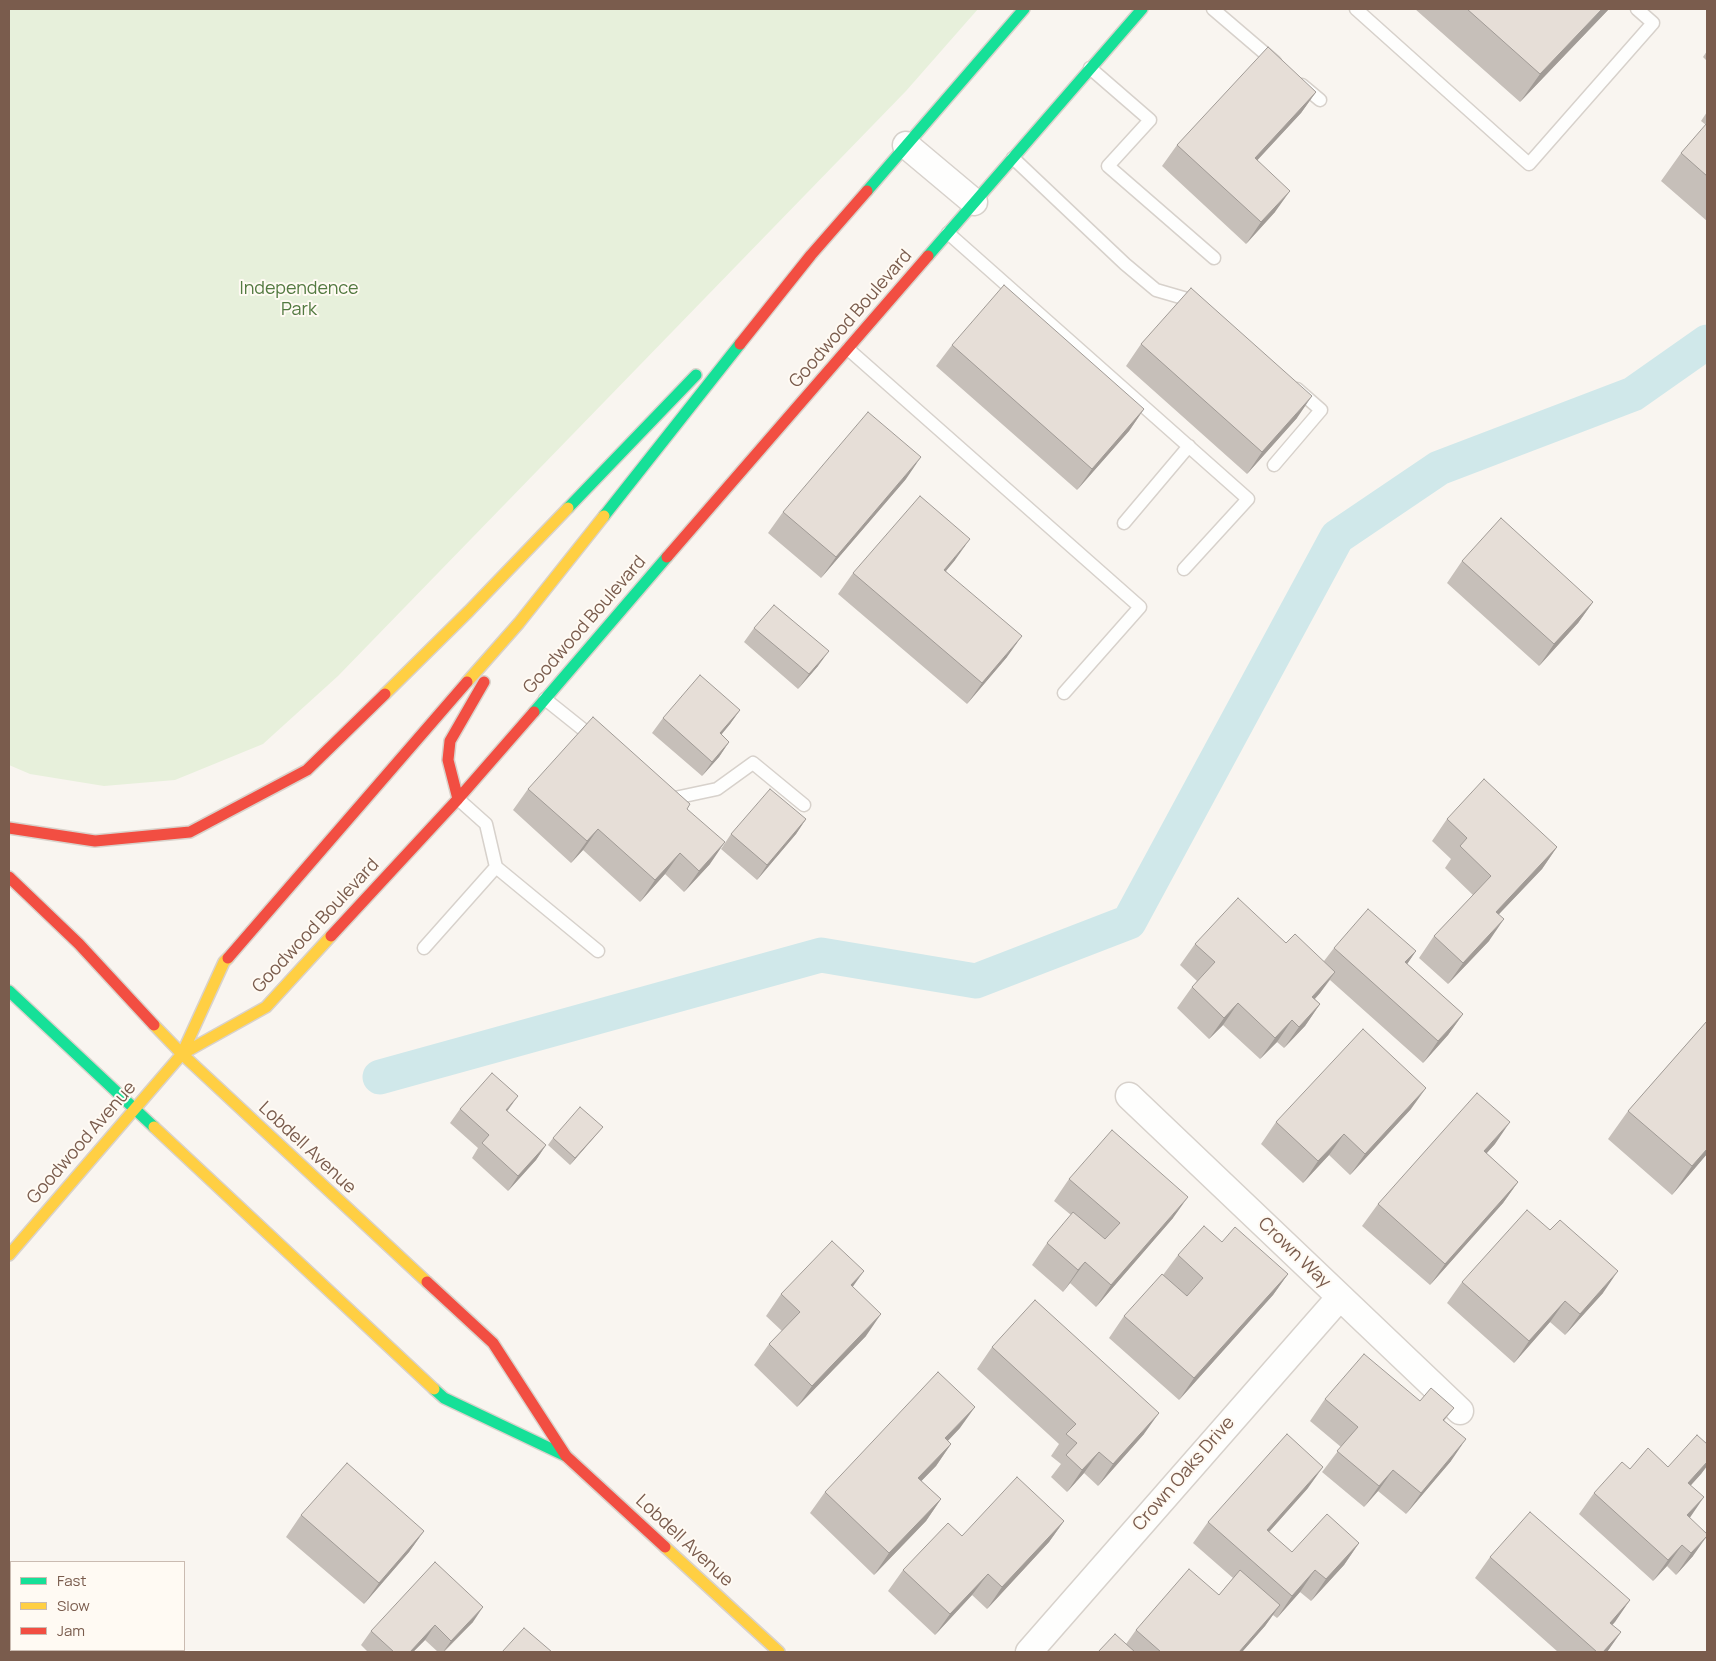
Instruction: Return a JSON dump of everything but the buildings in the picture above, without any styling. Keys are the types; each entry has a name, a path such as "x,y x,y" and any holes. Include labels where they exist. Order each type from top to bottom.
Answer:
{"main road":[{"path":"182,1054 224,962 519,623 811,255 1024,9"},
{"name":"Goodwood Boulevard","path":"182,1054 266,1006 458,800 1142,9"},
{"path":"722,347 811,255"},
{"path":"9,828 95,842 190,832 307,770 469,610 702,369"},
{"path":"458,800 448,760 450,741 519,623"},
{"name":"Lobdell Avenue","path":"9,877 80,944 182,1054 494,1343 566,1456 779,1652"},
{"name":"Lobdell Avenue","path":"9,991 444,1398 566,1456"},
{"name":"Goodwood Avenue","path":"9,1255 182,1054"}],"street":[{"path":"906,145 974,202"},
{"name":"Crown Way","path":"1129,1096 1460,1411"},
{"name":"Crown Oaks Drive","path":"1029,1652 1340,1297"}],"lane":[{"path":"1212,9 1320,100"},
{"path":"1356,9 1529,164 1653,23 1637,9"},
{"path":"1090,68 1150,120 1108,166 1214,258"},
{"path":"1013,158 1125,264 1156,290 1187,298 1208,315"},
{"path":"948,233 1248,499 1184,569"},
{"path":"848,349 1140,607 1064,693"},
{"path":"1274,465 1321,410 1291,384"},
{"path":"1124,523 1189,446"},
{"path":"545,699 604,746"},
{"path":"655,788 670,800 717,789 753,763 804,806"},
{"path":"458,800 486,824 496,867 598,951"},
{"path":"424,948 496,867"}],"green space":[{"name":"Independence Park","path":"9,9 978,9 906,91 338,676 263,744 175,780 104,786 30,774 9,765"}],"waterway":[{"path":"380,1077 821,955 976,981 1129,922 1337,537 1439,468 1633,394 1707,342"}],"traffic: fast":[{"path":"867,191 1024,9"},
{"path":"928,256 1142,9"},
{"path":"604,516 740,344"},
{"path":"568,508 696,375"},
{"path":"534,712 667,557"},
{"path":"9,991 154,1127"},
{"path":"434,1389 444,1398 566,1456"}],"traffic: slow":[{"path":"385,694 469,611 568,508"},
{"path":"467,682 519,623 604,516"},
{"path":"182,1054 266,1007 331,936"},
{"path":"9,1255 182,1054 224,962 228,958"},
{"path":"154,1025 182,1054 427,1282"},
{"path":"154,1127 434,1389"},
{"path":"665,1547 779,1652"}],"traffic: jam":[{"path":"740,344 811,255 867,191"},
{"path":"667,557 928,256"},
{"path":"228,958 467,682"},
{"path":"458,799 448,760 450,741 484,682"},
{"path":"9,828 95,841 190,832 307,770 385,694"},
{"path":"331,936 458,799 534,712"},
{"path":"9,877 79,944 154,1025"},
{"path":"427,1282 493,1343 566,1456 665,1547"}]}
